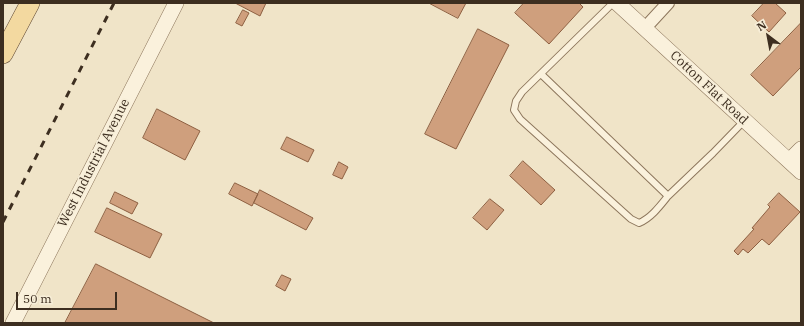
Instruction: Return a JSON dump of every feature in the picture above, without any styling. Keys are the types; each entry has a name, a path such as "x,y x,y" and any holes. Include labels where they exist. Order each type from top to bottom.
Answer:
{"main road":[{"path":"6,43 30,3"}],"street":[{"name":"West Industrial Avenue","path":"13,323 176,3"},
{"name":"Cotton Flat Road","path":"617,3 801,172"},
{"path":"645,28 668,3"},
{"path":"789,161 801,149"}],"lane":[{"path":"613,3 522,92 516,101 514,110 520,118 631,219 639,223 645,221 655,212 668,196 745,120"},
{"path":"541,74 668,196"}],"building":[{"path":"266,3 260,16 237,4"},
{"path":"429,3 466,3 458,18"},
{"path":"524,3 579,3 583,7 549,44 515,13"},
{"path":"764,3 775,3 786,13 769,32 752,16"},
{"path":"243,10 249,13 242,26 236,23"},
{"path":"801,23 801,67 773,96 751,75"},
{"path":"478,29 509,45 456,149 425,134"},
{"path":"157,109 200,131 185,160 143,138"},
{"path":"287,137 314,150 308,162 281,149"},
{"path":"523,161 555,190 541,205 510,176"},
{"path":"339,162 348,167 342,179 333,175"},
{"path":"235,183 258,194 252,206 229,194"},
{"path":"260,190 313,218 306,230 254,203"},
{"path":"115,192 138,203 132,214 110,203"},
{"path":"779,193 800,212 769,245 762,239 748,253 743,249 738,255 734,251 754,229 752,228 770,207 768,205"},
{"path":"490,199 504,210 487,230 473,218"},
{"path":"107,208 162,234 150,258 95,232"},
{"path":"96,264 214,323 65,323"},
{"path":"282,275 291,279 285,291 276,286"}],"railway":[{"path":"3,222 114,3"}]}
